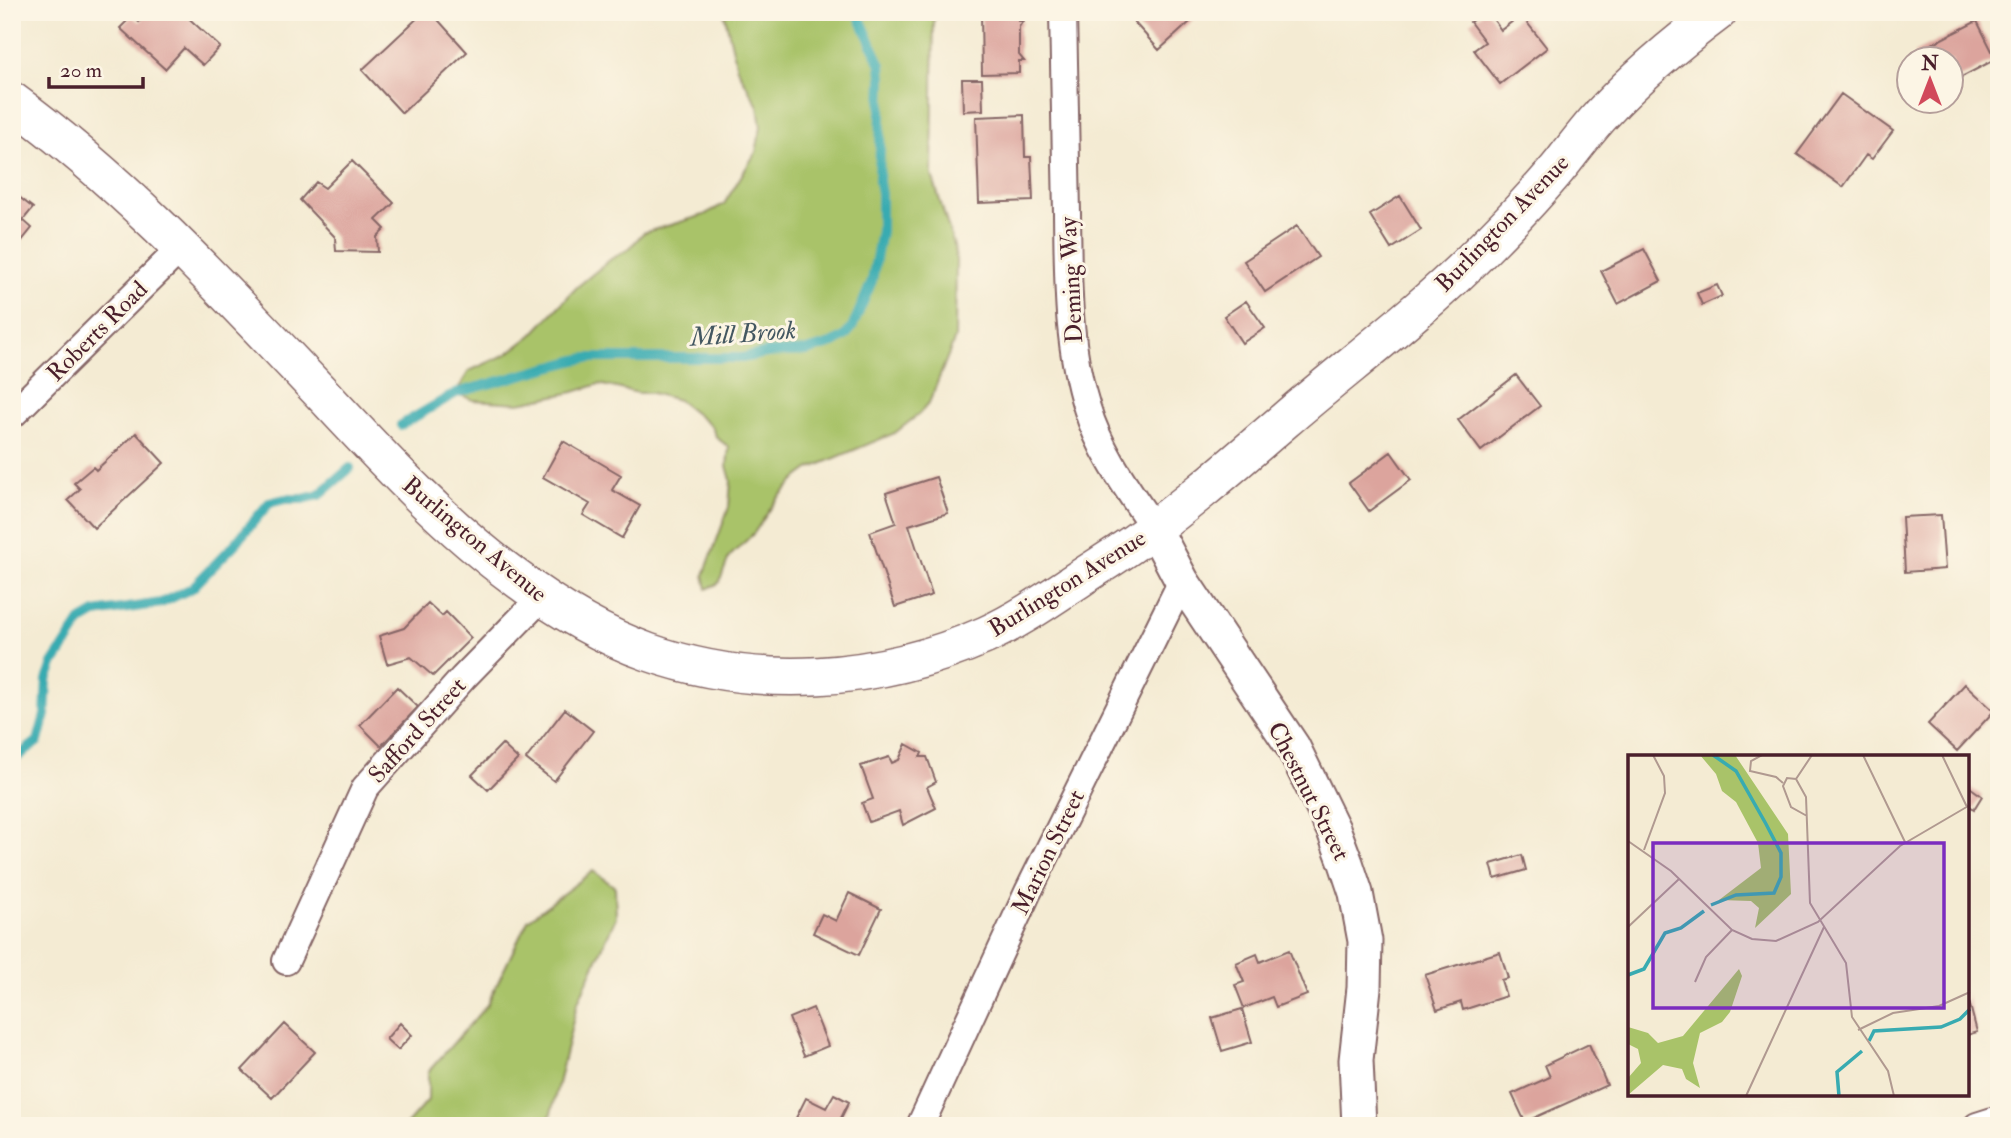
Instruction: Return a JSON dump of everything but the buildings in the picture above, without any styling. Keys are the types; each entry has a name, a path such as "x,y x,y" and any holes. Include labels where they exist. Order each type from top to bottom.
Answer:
{"main road":[{"name":"Burlington Avenue","path":"12,101 65,141 182,247 404,481 456,530 510,575 572,617 647,652 685,663 762,676 803,677 886,668 984,636 1029,613 1154,528 1443,287 1522,209 1623,92 1718,12"}],"street":[{"name":"Deming Way","path":"1063,12 1068,291 1079,376 1087,410 1103,447 1154,528"},
{"name":"Roberts Road","path":"12,415 182,247"},
{"name":"Chestnut Street","path":"1154,528 1182,581 1293,747 1334,831 1346,863 1356,894 1365,941 1364,988 1356,1060 1359,1126"},
{"name":"Marion Street","path":"920,1126 1028,892 1182,581"},
{"name":"Safford Street","path":"286,961 365,788 463,678 542,597"},
{"path":"1977,1126 1999,1119"}],"green space":[{"path":"724,12 934,12 932,175 956,260 955,338 929,403 919,414 895,433 809,469 798,477 777,499 754,533 729,557 719,583 707,589 704,575 729,507 729,447 717,438 711,426 678,400 599,384 519,403 473,400 456,393 469,371 507,354 532,335 577,287 611,259 629,249 643,233 704,215 724,204 756,152 761,127 758,106 737,68"},
{"path":"593,871 615,887 616,917 577,1004 548,1126 405,1126 428,1100 428,1072 487,1005 528,920"}],"waterway":[{"name":"Mill Brook","path":"401,425 456,393 576,360 742,358 767,353 807,351 844,337 852,328 872,281 881,231 881,65 857,12"},
{"name":"Mill Brook","path":"12,761 38,741 45,715 47,680 53,664 81,621 95,613 161,603 192,588 234,545 269,503 319,495 350,468"}]}
